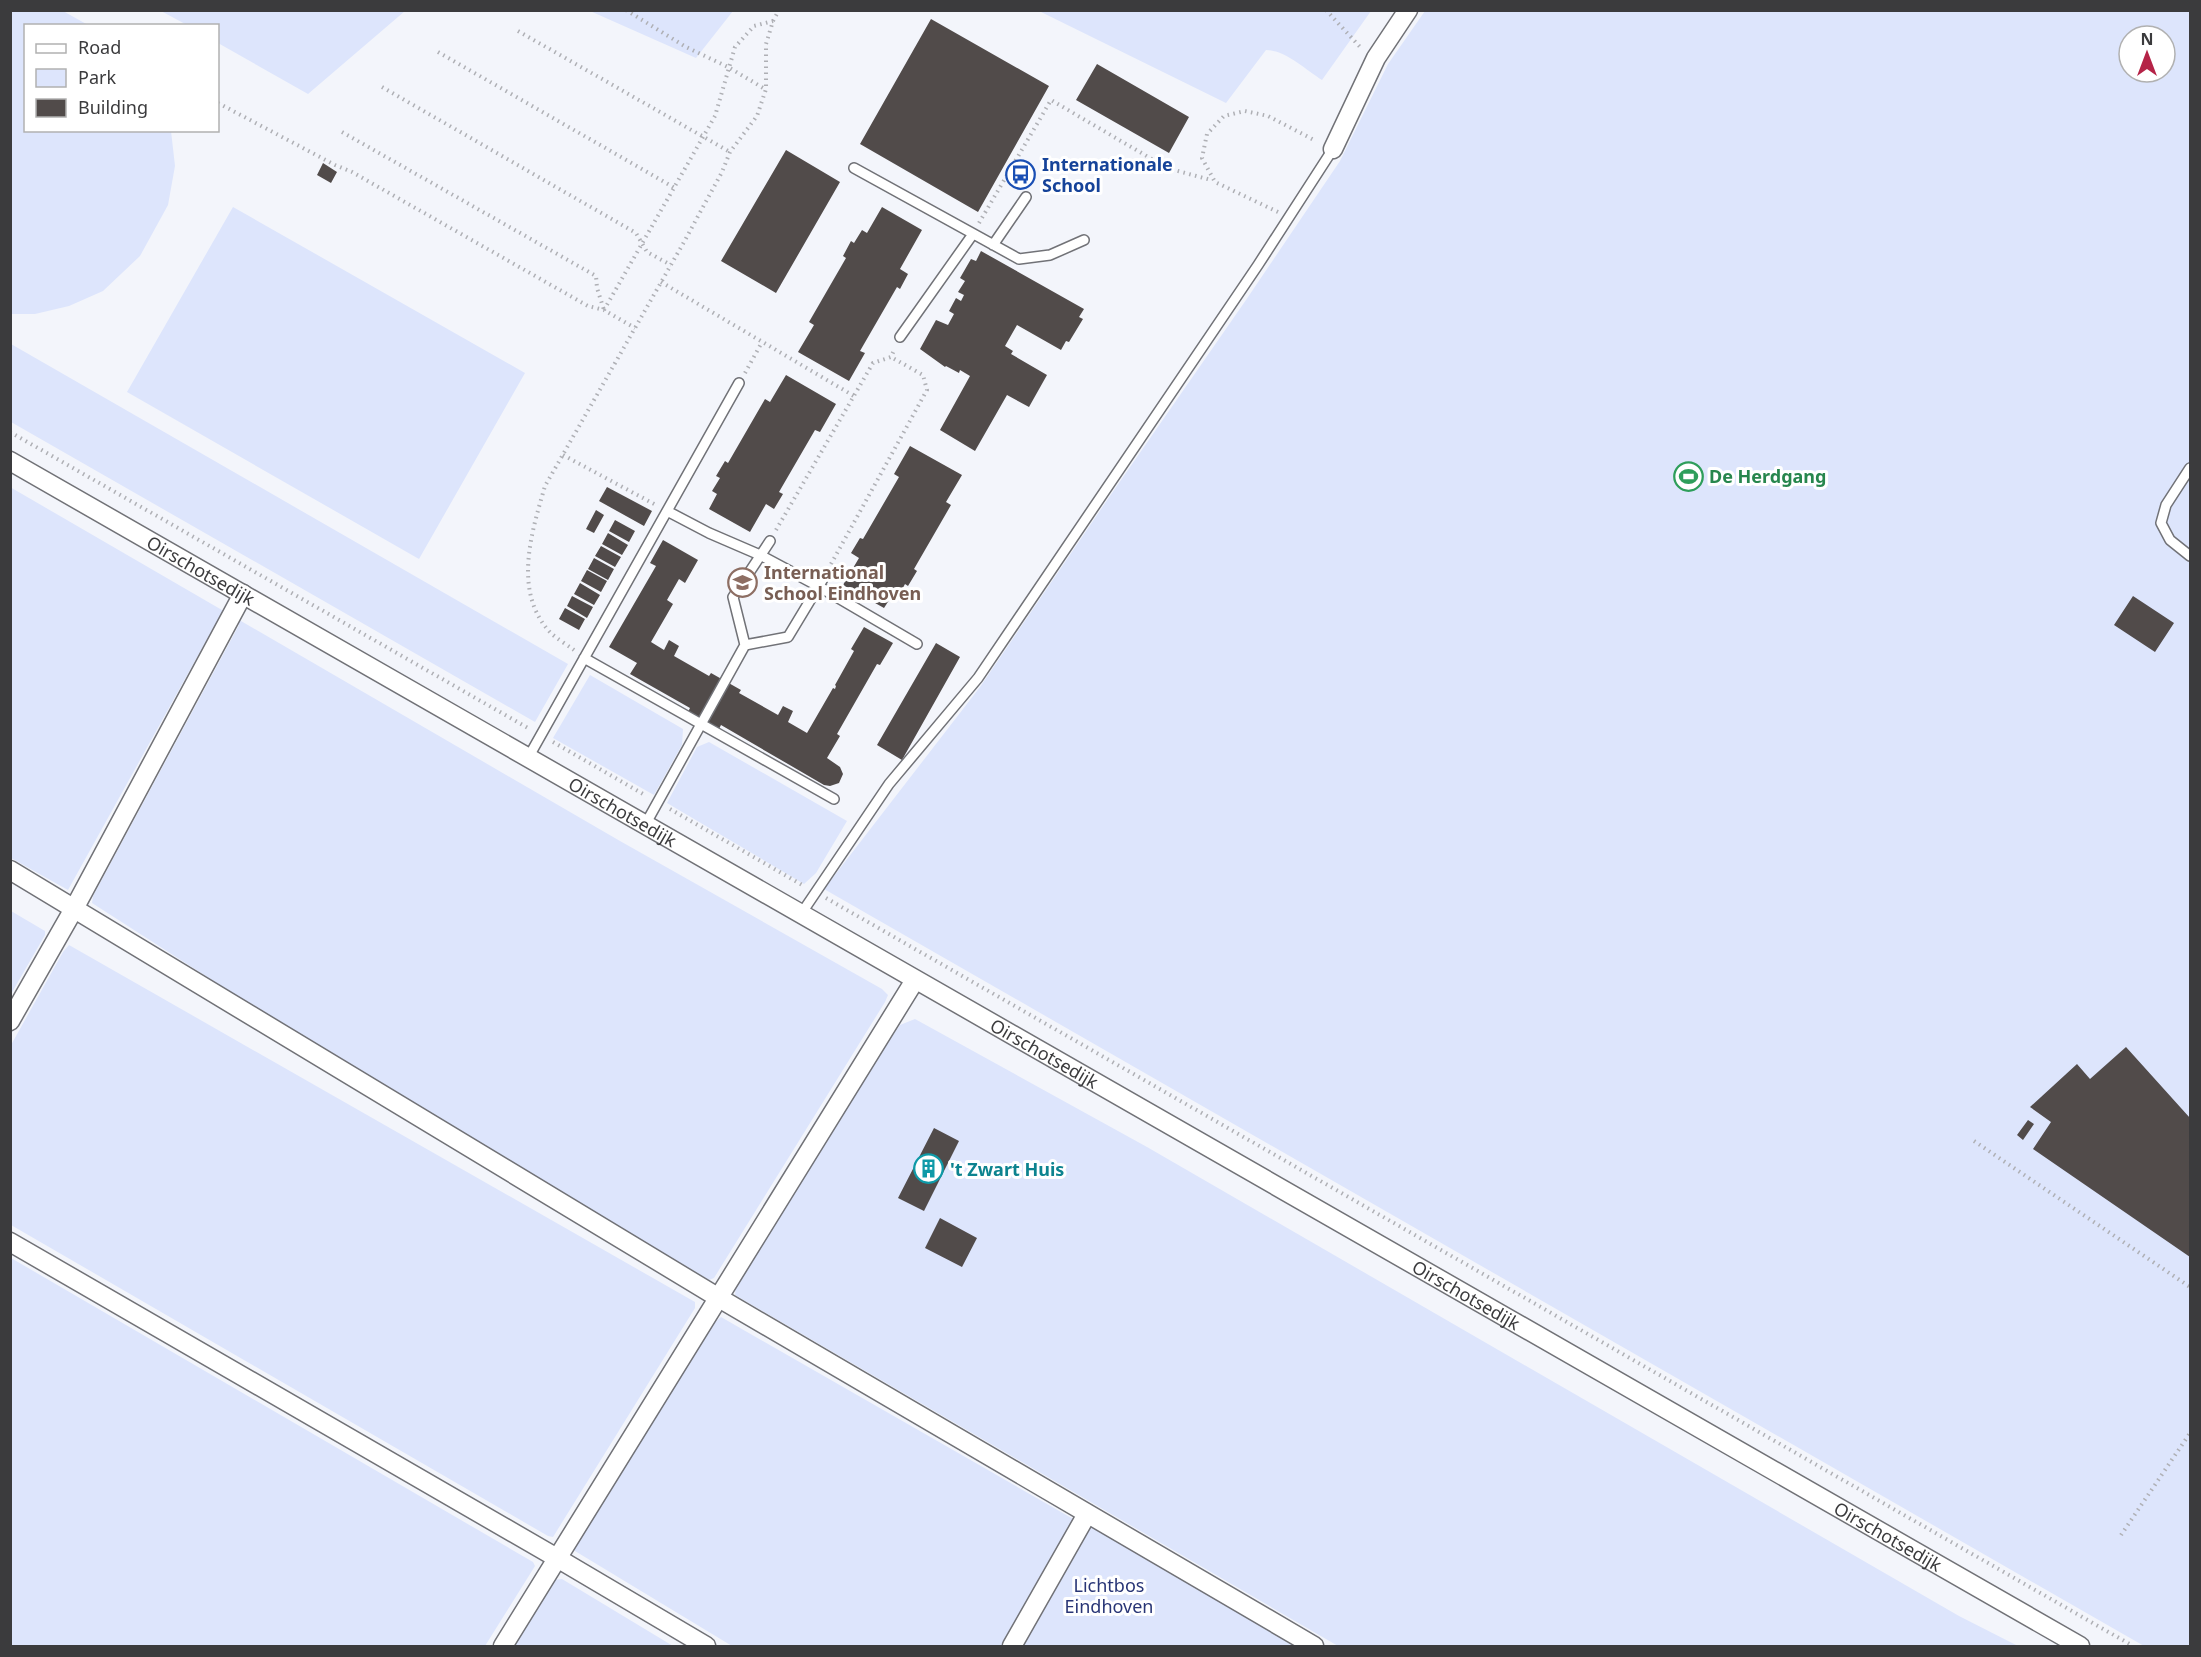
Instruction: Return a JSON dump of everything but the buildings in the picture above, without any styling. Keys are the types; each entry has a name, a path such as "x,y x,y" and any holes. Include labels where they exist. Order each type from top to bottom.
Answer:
{"street":[{"path":"1329,155 1376,58 1408,10"},
{"name":"Oirschotsedijk","path":"10,461 2080,1647"},
{"path":"10,1021 75,907 243,594"},
{"path":"10,870 75,907 719,1298 1314,1647"},
{"path":"503,1647 915,980"},
{"path":"10,1242 557,1558 706,1647"},
{"path":"1012,1647 1087,1514"}],"lane":[{"path":"801,914 889,784 978,678 1258,265 1329,155"},
{"path":"854,168 1019,259 1050,255 1084,240"},
{"path":"993,245 1026,197"},
{"path":"900,337 973,234"},
{"path":"528,758 739,383"},
{"path":"2190,468 2166,505 2161,523 2170,540 2190,556"},
{"path":"667,511 709,533 760,555 917,644"},
{"path":"645,825 746,645 734,597 770,541"},
{"path":"746,645 788,637 826,574"},
{"path":"584,658 834,799"}],"path":[{"path":"626,10 686,47 728,67 766,89"},
{"path":"584,658 548,630 531,600 528,565 534,526 545,486 671,265 722,172 730,152 757,116 766,89 766,44 779,10"},
{"path":"1326,10 1365,53"},
{"path":"604,310 715,116 735,47 754,26 773,21"},
{"path":"518,31 730,152"},
{"path":"438,52 675,188"},
{"path":"382,87 636,233 647,252 671,265"},
{"path":"973,234 1051,100 1167,168 1211,180"},
{"path":"219,104 334,165 352,172 588,306 604,310 635,328"},
{"path":"1296,207 1277,212 1215,182 1202,158 1208,134 1224,116 1245,111 1268,116 1316,142 1329,155"},
{"path":"342,132 596,276 604,310"},
{"path":"661,282 854,396"},
{"path":"770,541 873,363 891,357 900,337"},
{"path":"739,383 762,342"},
{"path":"826,574 927,390 923,375 891,357"},
{"path":"10,432 2133,1647"},
{"path":"563,455 667,511"},
{"path":"1974,1141 2190,1287"},
{"path":"2121,1535 2190,1433"}],"green space":[{"path":"1371,10 1322,80 1281,53 1266,50 1226,103 1039,11"},
{"path":"10,11 63,11 86,24 24,24 24,132 171,132 175,166 168,205 140,256 103,291 69,306 35,314 11,314"},
{"path":"161,11 405,11 308,94 219,44 219,24 185,24"},
{"path":"590,11 733,11 696,58"},
{"name":"De Herdgang","path":"1425,11 2190,11 2190,1646 2144,1646 824,889 980,687 1340,161 1388,64"},
{"path":"233,207 525,373 419,559 127,392"},
{"path":"11,344 568,664 535,722 11,422"},
{"path":"10,487 620,841 882,989 888,995 714,1278 709,1280 396,1098 92,903 93,896 239,625 221,614 68,890 11,858"},
{"path":"590,675 683,729 682,745 654,795 553,738"},
{"path":"709,742 847,821 816,873 804,884 667,803 697,747"},
{"path":"11,911 45,931 45,935 11,994"},
{"path":"69,945 695,1302 695,1308 553,1537 11,1225 11,1045"},
{"path":"915,1019 1147,1147 1959,1616 2018,1646 1338,1646 735,1295 736,1284 889,1041 900,1025"},
{"path":"11,1258 533,1562 535,1566 485,1646 11,1646"},
{"path":"721,1317 1075,1520 1004,1646 732,1646 575,1551 574,1545 711,1326"},
{"name":"Lichtbos Eindhoven","path":"1091,1525 1298,1646 1019,1646"},
{"path":"562,1579 673,1646 511,1646 552,1580"}],"place":[{"name":"Internationale School","path":"1021,174"},
{"name":"De Herdgang","path":"1688,476"},
{"name":"International School Eindhoven","path":"743,582"},
{"name":"'t Zwart Huis","path":"929,1169"}]}
